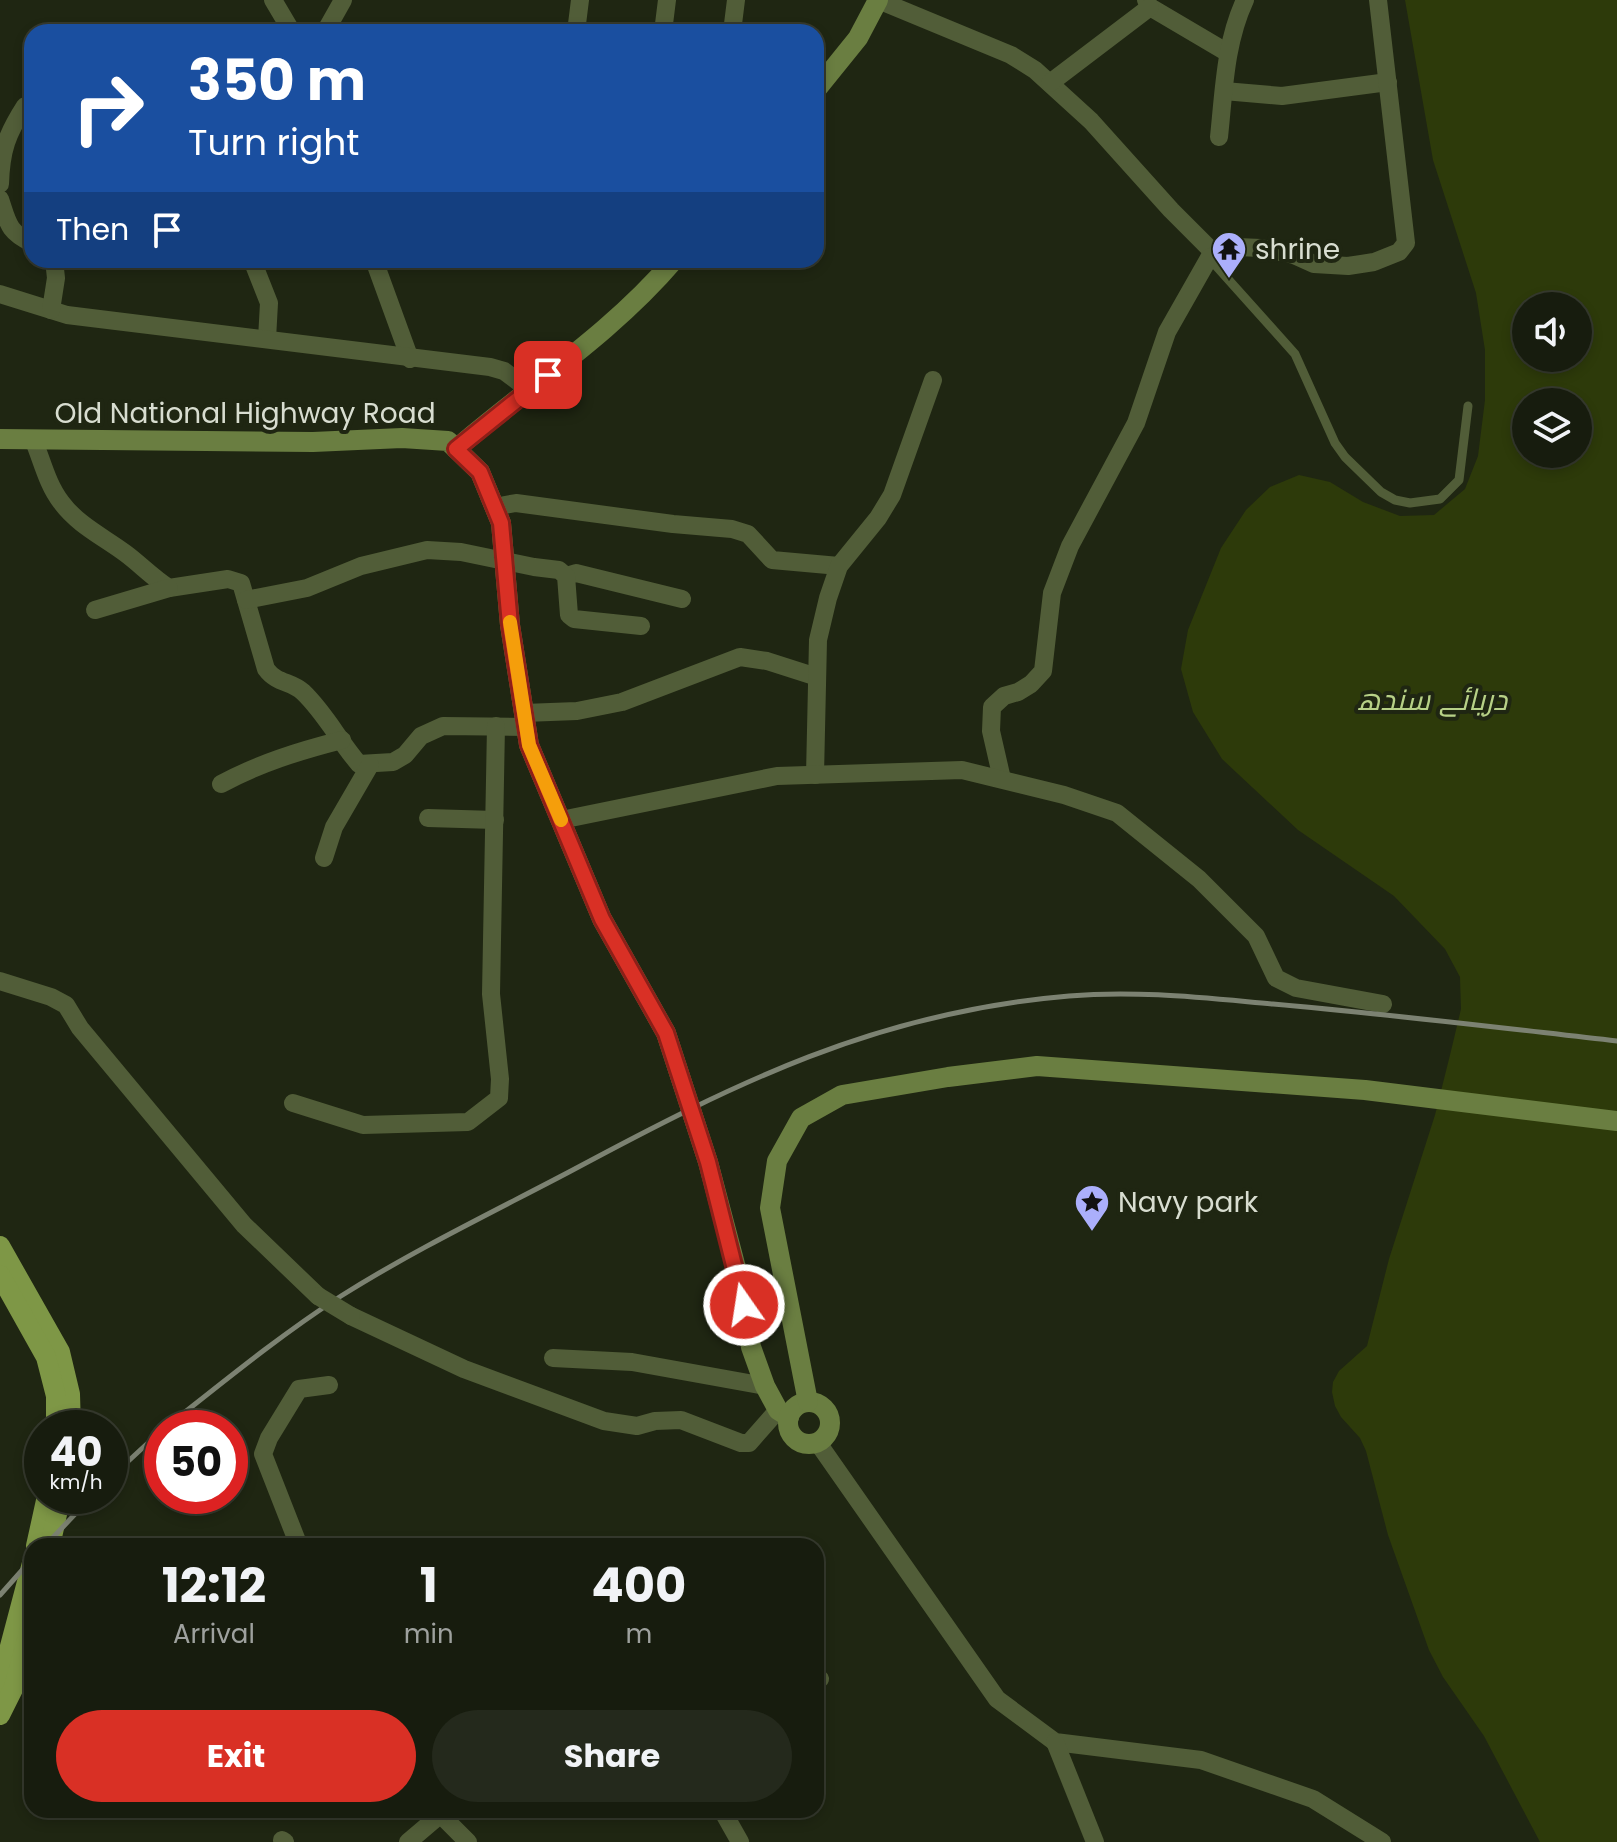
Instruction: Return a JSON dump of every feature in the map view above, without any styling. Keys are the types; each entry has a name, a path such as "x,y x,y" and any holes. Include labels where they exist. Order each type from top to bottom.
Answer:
{"main road":[{"path":"824,80 858,38 878,0"},
{"path":"456,449 588,345 667,268"},
{"name":"Old National Highway Road","path":"0,439 313,442 402,438 448,441 480,472 501,523 510,625 529,745 602,919 666,1033 708,1162 740,1283 751,1347 765,1386 784,1414"},
{"path":"808,1402 770,1208 777,1161 801,1118 842,1095 1037,1066 1365,1090 1617,1121"},
{"path":"0,1246 60,1352 70,1410"},
{"path":"0,1275 46,1357 56,1396 56,1410"},
{"path":"808,1402 823,1407 831,1422 830,1430 818,1443 805,1444 789,1431 784,1414 808,1402"},
{"path":"38,1538 43,1514"},
{"path":"52,1538 57,1514"},
{"path":"0,1684 24,1593"},
{"path":"0,1715 14,1687 24,1651"}],"street":[{"path":"273,0 287,24"},
{"path":"330,24 343,0"},
{"path":"577,24 580,0"},
{"path":"664,24 667,0"},
{"path":"733,24 736,0"},
{"path":"878,0 1011,55 1050,83 1091,121 1212,256"},
{"path":"1219,137 1228,53 1233,28 1245,0"},
{"path":"1002,779 991,731 992,707 1004,696 1031,684 1043,671 1052,593 1070,546 1136,423 1167,332 1212,256 1237,247 1261,248 1294,255 1314,264 1348,266 1374,262 1399,252 1406,243 1378,0"},
{"path":"1050,83 1148,3 1228,53"},
{"path":"1224,91 1282,96 1388,82"},
{"path":"0,184 3,146 24,108"},
{"path":"0,199 9,226 15,235 24,239"},
{"path":"51,310 55,268"},
{"path":"255,268 269,303 267,339"},
{"path":"377,268 410,359"},
{"path":"0,294 67,315 504,371 529,390"},
{"path":"815,775 818,640 839,566 878,518 892,495 933,380"},
{"path":"33,439 61,502 99,538 123,551 169,588"},
{"path":"494,507 516,503 732,529 748,534 772,560 839,566"},
{"path":"246,600 307,588 361,566 427,550 461,552 559,570 566,576 569,615 574,619 641,626"},
{"path":"566,576 576,573 682,599"},
{"path":"95,610 169,588 228,579 241,583 266,669 273,678 299,689 324,714 359,764 393,762 405,755 421,736 443,726 496,726 622,702 740,657 767,661 817,677"},
{"path":"293,1103 363,1125 468,1122 499,1098 500,1079 491,994 496,726"},
{"path":"221,784 281,756 342,740"},
{"path":"324,858 334,827 370,765"},
{"path":"561,820 777,776 962,770 1064,795 1117,813 1199,879 1256,936 1273,973 1285,983 1296,988 1383,1004"},
{"path":"428,818 495,820"},
{"path":"0,981 66,1005 80,1028 244,1225 318,1296 351,1316 464,1369 604,1421 637,1426 655,1421 681,1420 741,1443 749,1443 784,1414"},
{"path":"553,1358 632,1362 765,1386"},
{"path":"296,1538 263,1454 269,1438 299,1389 329,1385"},
{"path":"818,1443 997,1699 1055,1742 1201,1760 1313,1799 1382,1842"},
{"path":"1055,1742 1095,1842"},
{"path":"408,1842 432,1818"},
{"path":"444,1818 468,1842"},
{"path":"726,1818 740,1842"}],"lane":[{"path":"1212,256 1295,354 1335,443 1381,492 1395,500 1410,503 1440,499 1459,480 1468,406"}],"water":[{"name":"دریائے سندھ","path":"1405,0 1617,0 1617,1842 1540,1842 1484,1736 1443,1677 1429,1650 1388,1535 1366,1451 1360,1438 1341,1417 1332,1392 1339,1371 1367,1346 1389,1259 1435,1115 1461,1009 1460,977 1445,949 1394,896 1298,830 1222,759 1193,712 1181,669 1188,630 1221,548 1246,510 1270,487 1299,475 1330,482 1363,502 1400,516 1434,515 1465,489 1478,456 1485,400 1485,350 1476,293 1433,160"}],"railway":[{"path":"188,1410 318,1311 454,1232 750,1081 870,1035 933,1018 1069,996 1146,994 1359,1012 1617,1041"},
{"path":"128,1461 144,1447"},
{"path":"53,1538 75,1514"},
{"path":"0,1595 24,1568"}],"slow traffic":[{"path":"510,622 529,745 561,820"}],"place":[{"name":"shrine","path":"1229,280"},
{"name":"Navy park","path":"1092,1233"}],"route":[{"path":"548,375 456,449 480,472 501,523 510,625 529,745 602,919 666,1033 708,1162 744,1305"}]}
